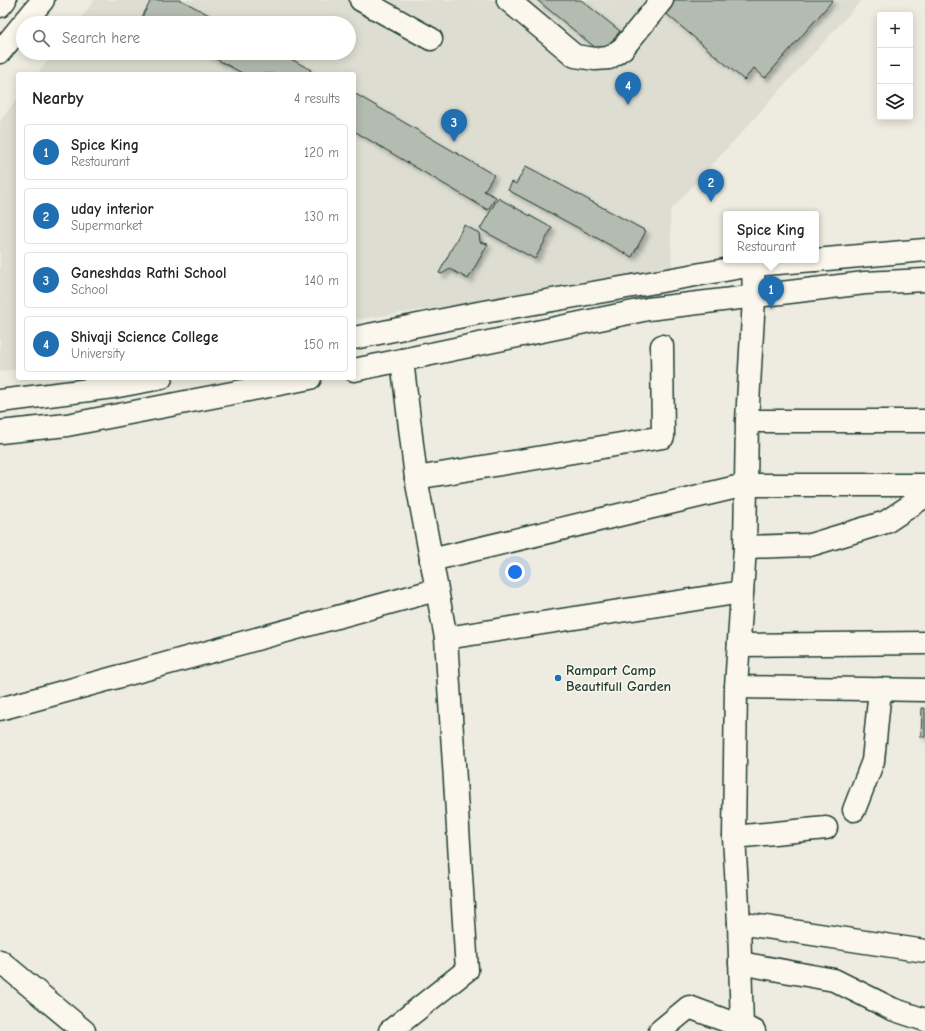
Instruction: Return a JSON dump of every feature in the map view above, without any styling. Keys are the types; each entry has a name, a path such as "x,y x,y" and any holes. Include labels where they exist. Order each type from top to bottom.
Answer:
{"street":[{"path":"0,6 5,0"},
{"path":"29,16 42,0"},
{"path":"361,0 431,39"},
{"path":"508,0 575,56 595,59 609,58 623,48 662,0"},
{"path":"0,52 16,32"},
{"path":"819,260 925,250"},
{"path":"356,338 478,313 753,265 778,263"},
{"path":"660,1031 689,1007 748,1029 740,964 734,836 736,687 745,546 745,485 754,298 753,265"},
{"path":"356,370 648,310 865,283 925,280"},
{"path":"416,478 663,437 662,346"},
{"path":"390,1031 467,970 446,638 416,478 402,360"},
{"path":"0,401 113,387 150,380"},
{"path":"0,432 67,425 272,382 291,380"},
{"path":"748,421 925,421"},
{"path":"431,560 745,485 925,485"},
{"path":"745,546 810,545 886,522 925,496"},
{"path":"0,709 436,590"},
{"path":"446,638 742,592"},
{"path":"739,645 925,643"},
{"path":"736,687 925,690"},
{"path":"854,810 873,761 880,689"},
{"path":"734,836 826,828"},
{"path":"739,923 925,951"},
{"path":"0,962 84,1031"},
{"path":"740,964 834,980 892,1009 925,1020"}],"shaded area":[{"path":"95,0 862,0 670,211 672,274 356,320 356,72 39,72 48,60 356,60 356,16 82,16"},
{"path":"16,101 16,369 0,372 0,121"}],"building":[{"path":"151,0 181,0 211,16 143,16"},
{"path":"537,0 581,0 620,31 602,53"},
{"path":"671,0 833,0 765,78 754,68 744,80 662,10"},
{"path":"218,60 293,60 311,70 310,72 240,72"},
{"path":"356,94 494,175 484,191 496,197 488,210 356,132"},
{"path":"526,166 646,231 632,257 508,190 512,182 516,184"},
{"path":"498,198 552,228 535,259 480,229"},
{"path":"464,225 479,233 480,242 488,244 468,279 450,269 442,274 439,273"},
{"path":"922,708 925,708 925,737 921,737"}],"place":[{"name":"Shivaji Science College","path":"628,105"},
{"name":"Ganeshdas Rathi School","path":"454,142"},
{"name":"uday interior","path":"711,202"},
{"name":"Spice King","path":"771,309"},
{"name":"Rampart Camp Beautifull Garden","path":"558,678"}]}
